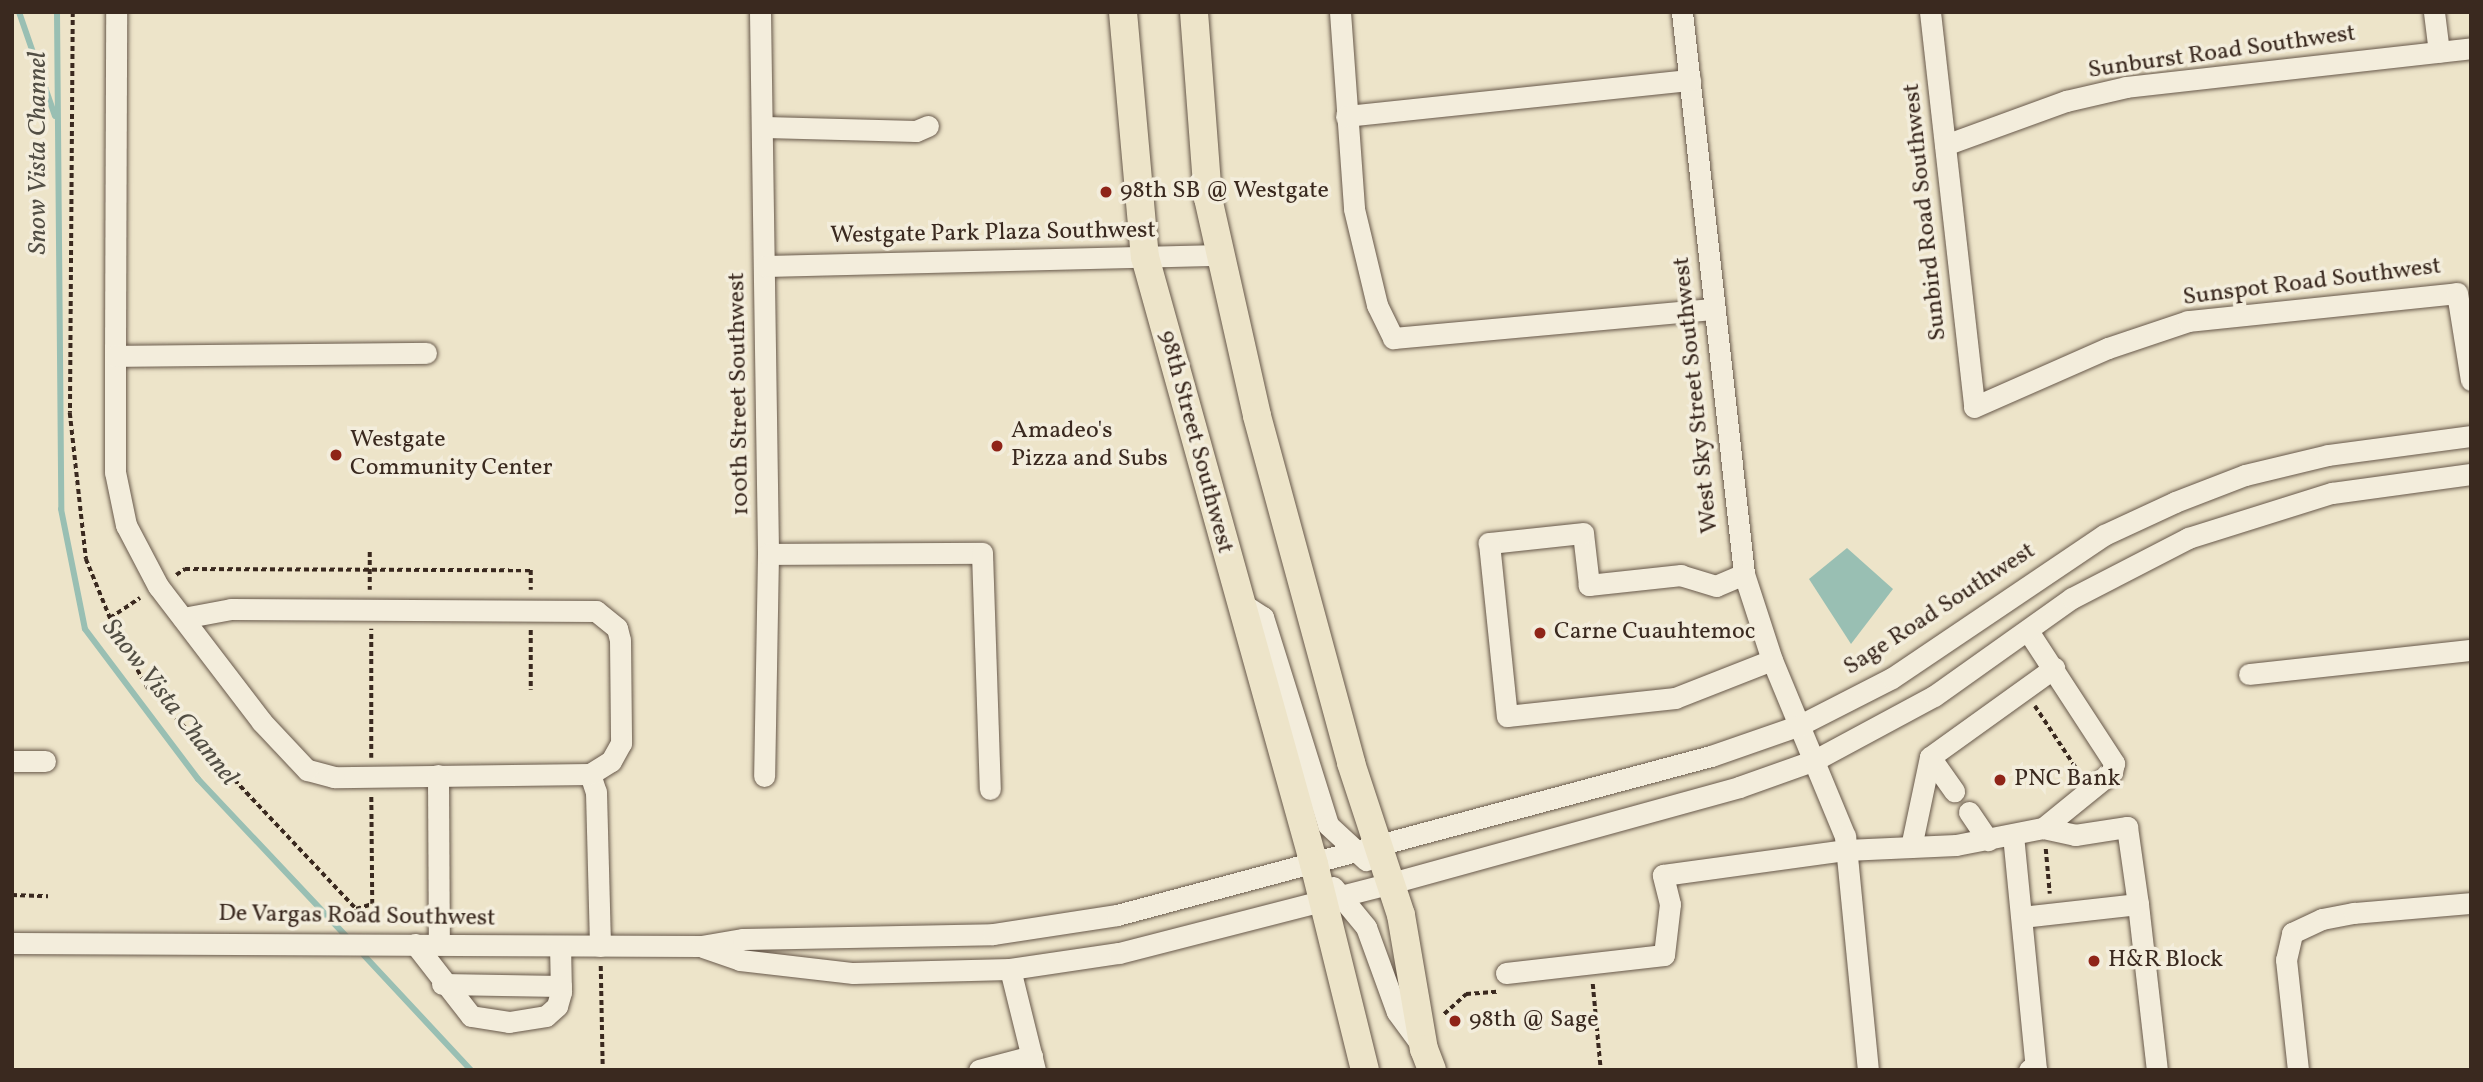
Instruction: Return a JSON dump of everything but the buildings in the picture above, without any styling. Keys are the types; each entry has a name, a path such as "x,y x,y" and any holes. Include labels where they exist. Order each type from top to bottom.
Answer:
{"main road":[{"name":"98th Street Southwest","path":"1124,12 1145,257 1238,601 1314,864 1331,898 1365,1070"},
{"path":"1194,12 1208,198 1261,430 1351,762 1368,849 1391,883 1401,915 1428,1060"}],"street":[{"path":"116,12 115,472 126,525 153,579 262,722 307,769 334,777 590,775 611,761 621,743 620,640 608,618 582,607 231,609 183,618"},
{"name":"100th Street Southwest","path":"760,12 765,127 768,554 764,776"},
{"path":"1340,12 1354,209 1377,305 1393,338 1713,309"},
{"name":"West Sky Street Southwest","path":"1682,12 1744,574 1772,660 1815,760 1846,850 1868,1070"},
{"name":"Sunbird Road Southwest","path":"1930,12 1974,407"},
{"path":"2434,12 2439,52"},
{"name":"Sunburst Road Southwest","path":"1945,145 2066,101 2126,87 2471,48"},
{"path":"1346,116 1690,80"},
{"path":"765,127 916,131 928,126"},
{"name":"Westgate Park Plaza Southwest","path":"765,266 1221,255"},
{"name":"Sunspot Road Southwest","path":"1974,407 2108,348 2188,321 2457,293 2471,380"},
{"path":"115,356 426,353"},
{"name":"Sage Road Southwest","path":"1314,864 1711,756 1800,725 1892,678 2104,535 2175,502 2245,475 2328,455 2471,436"},
{"path":"1331,898 1739,788 1815,760 1934,696 2124,568 2252,515 2332,493 2471,474"},
{"path":"1744,574 1716,586 1681,575 1589,585 1583,533 1489,543 1507,716 1675,698 1772,660"},
{"path":"768,554 982,553 990,789"},
{"path":"1238,601 1263,617 1328,825 1368,849"},
{"path":"1506,982 1664,955 1670,904 1664,875 1846,850 1988,840 2043,828 2107,777 2115,763 2028,631"},
{"path":"2249,674 2471,650"},
{"path":"1910,847 1930,757 2054,668"},
{"path":"1930,757 1954,791"},
{"path":"12,761 45,761"},
{"path":"438,775 439,944"},
{"path":"590,775 596,792 600,946"},
{"path":"1969,812 1988,840"},
{"path":"2043,828 2075,835 2127,827 2157,1070"},
{"path":"2013,835 2036,1069 2029,1070"},
{"name":"De Vargas Road Southwest","path":"12,943 701,946 743,939 937,937 1035,929 1117,915 1314,864"},
{"path":"1331,898 1366,927 1397,1012 1428,1060"},
{"name":"De Vargas Road Southwest","path":"701,946 740,960 853,973 1010,969 1119,953 1331,898"},
{"path":"2298,1070 2286,960 2292,933 2343,915 2471,903"},
{"path":"2022,917 2138,904"},
{"path":"410,944 471,1016 509,1022 546,1016 557,1006 561,986 560,946"},
{"path":"979,1070 1034,1063 1010,969"},
{"path":"442,984 561,986"}],"path":[{"path":"356,909 372,904 370,552"},
{"path":"2024,690 2080,769 2070,778"},
{"path":"2043,828 2053,914"},
{"path":"12,895 48,896"},
{"path":"600,946 603,1070"},
{"path":"1582,982 1593,981 1601,1070"},
{"path":"1444,1014 1466,994 1506,982"}],"water":[{"path":"1847,548 1893,589 1851,644 1809,579"}],"waterway":[{"path":"19,12 55,116"},
{"name":"Snow Vista Channel","path":"57,12 61,509 85,629 198,779 349,939"},
{"name":"Snow Vista Channel","path":"359,950 471,1070"}],"place":[{"name":"98th SB @ Westgate","path":"1106,192"},
{"name":"Amadeo's Pizza and Subs","path":"997,446"},
{"name":"Westgate Community Center","path":"336,455"},
{"name":"Carne Cuauhtemoc","path":"1540,633"},
{"name":"PNC Bank","path":"2000,780"},
{"name":"H&R Block","path":"2094,961"},
{"name":"98th @ Sage","path":"1455,1021"}]}
